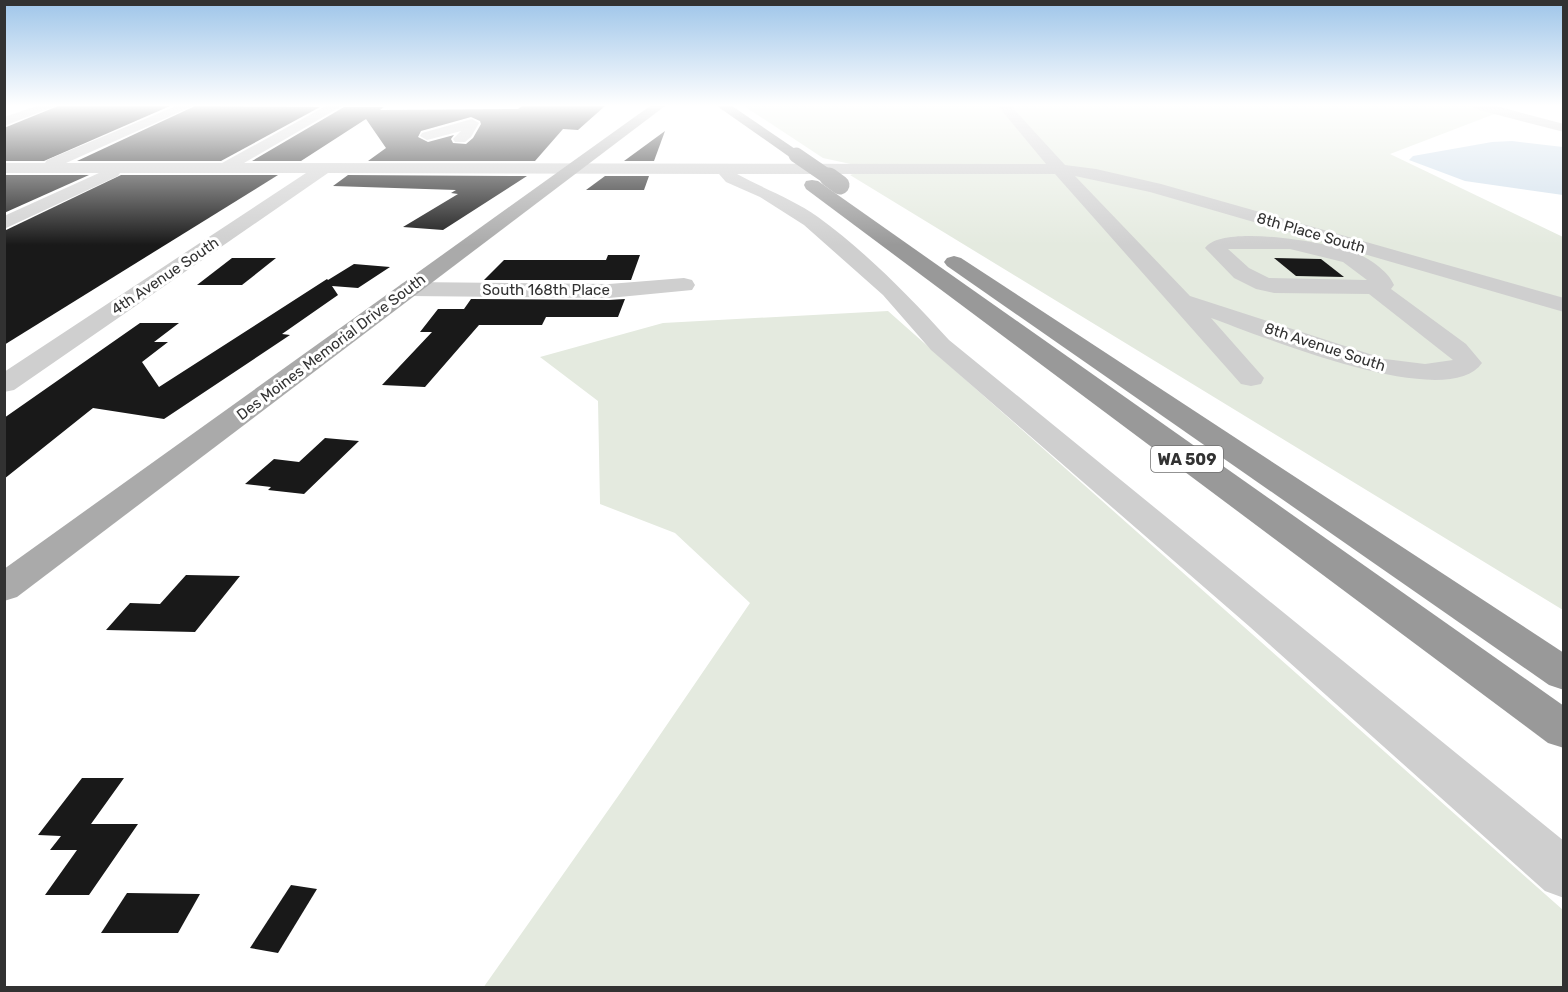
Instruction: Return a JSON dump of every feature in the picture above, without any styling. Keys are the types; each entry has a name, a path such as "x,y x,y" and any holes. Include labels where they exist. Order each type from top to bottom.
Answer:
{"highway":[{"name":"WA 509","path":"766,152 826,185 1563,674"},
{"name":"WA 509","path":"791,152 826,185 1135,422 1563,730"}],"main road":[{"name":"Des Moines Memorial Drive South","path":"4,588 594,152"}],"street":[{"path":"40,168 77,152"},
{"path":"225,168 253,152"},
{"name":"8th Avenue South","path":"1043,152 1185,302 1251,378"},
{"name":"8th Place South","path":"4,168 1057,169 1106,176 1233,210 1563,305"},
{"path":"4,223 122,168"},
{"name":"4th Avenue South","path":"4,384 325,168"},
{"path":"722,168 732,178 766,193 811,222 891,290 940,345 1264,617 1563,874"},
{"path":"1233,210 1223,213 1259,243"},
{"path":"1224,243 1290,243 1350,258 1381,280 1383,285 1380,292 1261,284 1250,280 1215,248 1224,243"},
{"name":"South 168th Place","path":"409,289 609,291 684,285"},
{"name":"8th Avenue South","path":"1185,302 1379,366 1405,371 1432,372 1458,370 1469,363 1457,349 1380,292"}],"shaded area":[{"path":"814,152 1394,152 1390,154 1563,237 1563,610 850,175 869,168 823,158"},
{"path":"888,311 1563,910 1563,987 483,988 750,603 675,533 600,504 598,401 540,357 663,323"}],"water":[{"path":"1434,152 1563,152 1563,195 1465,181 1409,160 1413,156"}],"building":[{"path":"4,152 64,152 44,161 4,161"},
{"path":"96,152 237,152 221,161 77,161"},
{"path":"267,152 314,152 301,161 252,161"},
{"path":"380,152 543,152 535,161 368,161"},
{"path":"636,152 657,152 654,161 624,161"},
{"path":"4,175 89,175 4,213"},
{"path":"121,175 278,175 4,345 4,231"},
{"path":"348,175 527,176 443,230 403,227 458,194 451,193 456,190 333,186"},
{"path":"605,176 649,176 644,190 586,190"},
{"path":"608,255 640,255 631,280 484,280 504,260 606,260"},
{"path":"232,258 276,258 242,285 197,285"},
{"path":"1274,258 1321,259 1344,277 1296,276"},
{"path":"354,264 390,267 358,288 332,286 338,295 282,334 290,335 164,419 93,408 4,479 4,418 140,323 179,323 154,342 168,342 142,362 159,387"},
{"path":"471,299 625,299 618,317 546,317 542,325 479,325 425,387 382,385 432,332 420,332 438,309 464,309"},
{"path":"325,438 359,441 304,494 268,490 271,487 245,484 274,459 299,462"},
{"path":"186,575 240,576 195,632 106,630 130,603 160,604"},
{"path":"82,778 124,778 91,824 138,824 89,895 45,895 77,850 50,850 61,836 38,835"},
{"path":"291,885 317,889 278,953 250,948"},
{"path":"127,893 200,894 178,933 101,933"}]}
